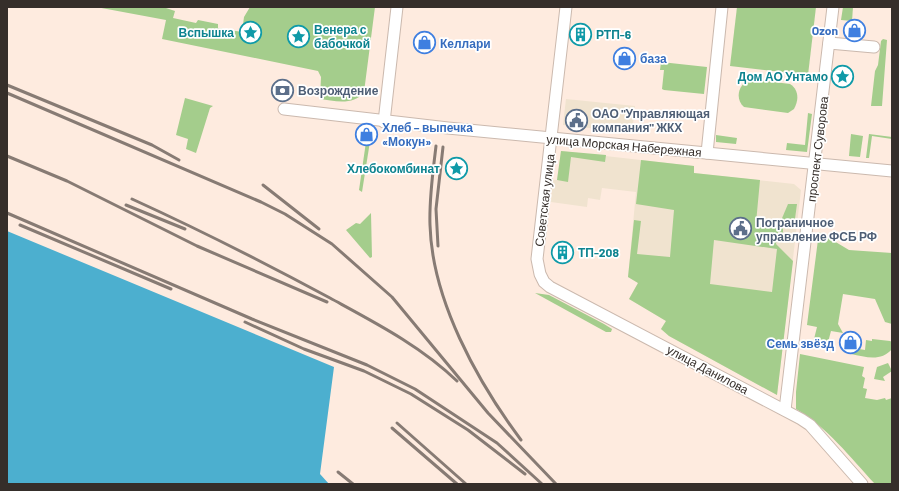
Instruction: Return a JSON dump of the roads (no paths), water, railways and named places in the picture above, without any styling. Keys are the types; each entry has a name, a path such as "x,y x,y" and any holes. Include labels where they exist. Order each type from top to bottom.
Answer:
{"street":[{"path":"384,122 397,7"},
{"name":"Советская улица","path":"540,274 537,259 566,7"},
{"path":"707,153 722,7"},
{"name":"проспект Суворова","path":"785,410 816,164 833,7"},
{"path":"829,43 874,47"},
{"name":"улица Морская Набережная","path":"284,108 384,122 892,171"},
{"name":"улица Данилова","path":"540,274 544,282 567,297 646,336 785,410 810,425 862,484"}],"water":[{"path":"7,231 334,367 320,474 329,484 7,484"}],"railway":[{"path":"7,85 152,145 179,160"},
{"path":"7,93 261,202 285,214 332,244 392,297 488,413 556,484"},
{"path":"436,146 431,195 430,225 433,253 439,282 448,310 473,366 488,392 521,440"},
{"path":"438,246 436,209 443,147"},
{"path":"7,156 67,181 197,246 327,302"},
{"path":"263,185 319,229"},
{"path":"132,199 232,247 363,316 413,346 443,368 457,381"},
{"path":"126,205 185,229"},
{"path":"7,213 252,319 367,365 415,389 497,443 542,484"},
{"path":"20,225 171,289"},
{"path":"245,322 304,349 364,371 411,394 468,430 525,474"},
{"path":"397,423 466,484"},
{"path":"392,428 457,484"},
{"path":"338,472 353,484"}],"place":[{"name":"Ozon","path":"854,30"},
{"name":"Вспышка","path":"250,32"},
{"name":"РТП-6","path":"581,34"},
{"name":"Венера с бабочкой","path":"298,36"},
{"name":"Келлари","path":"424,43"},
{"name":"база","path":"624,58"},
{"name":"Дом АО Унтамо","path":"843,76"},
{"name":"Возрождение","path":"283,90"},
{"name":"ОАО \"Управляющая компания\" ЖКХ","path":"577,120"},
{"name":"Хлеб – выпечка «Мокун»","path":"367,134"},
{"name":"Хлебокомбинат","path":"456,168"},
{"name":"Пограничное управление ФСБ РФ","path":"741,229"},
{"name":"ТП-208","path":"563,252"},
{"name":"Семь звёзд","path":"850,343"}]}
